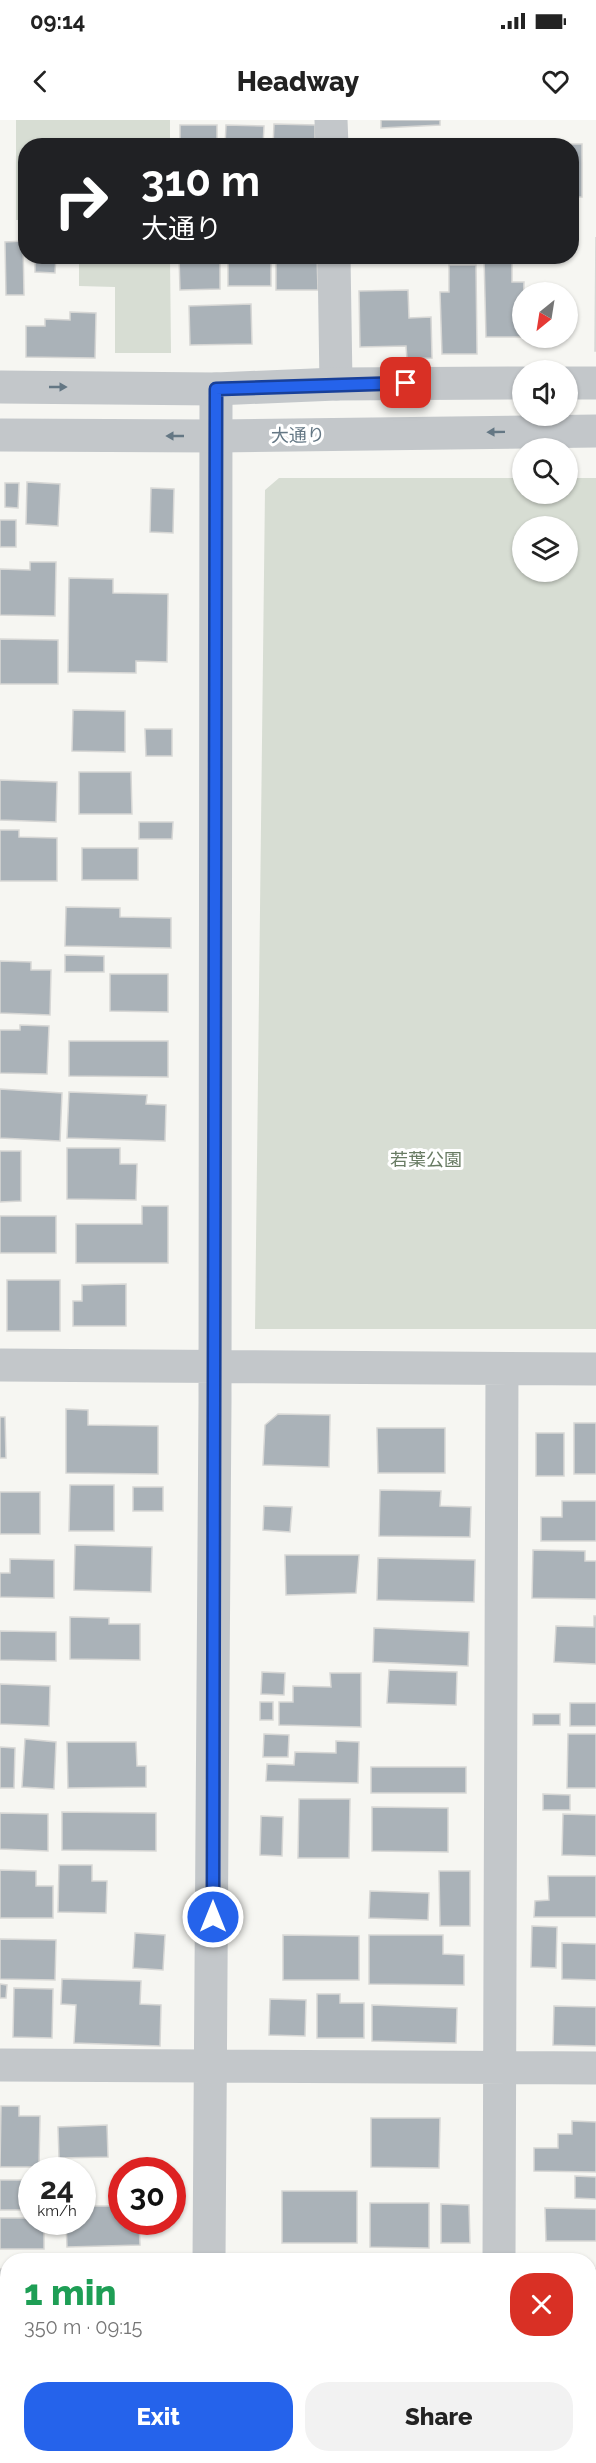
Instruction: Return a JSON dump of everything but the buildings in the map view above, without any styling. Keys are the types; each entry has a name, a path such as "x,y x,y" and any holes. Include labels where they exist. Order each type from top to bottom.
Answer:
{"street":[{"path":"331,120 332,138"},
{"path":"334,264 336,384"},
{"path":"0,387 216,389 336,384 512,383"},
{"path":"578,383 596,383"},
{"path":"209,2253 215,1367 216,389"},
{"name":"大通り","path":"0,435 216,436 596,431"},
{"path":"0,1365 596,1369"},
{"path":"499,2253 502,1370"},
{"path":"0,2065 596,2068"}],"green space":[{"path":"16,120 170,120 170,138 18,138 18,220 16,220"},
{"path":"79,264 170,264 171,353 115,353 115,287 79,286"},
{"name":"若葉公園","path":"279,478 512,478 512,504 578,504 578,478 596,478 596,1329 255,1329 265,490"}],"route":[{"path":"213,1917 216,389 406,383"}]}
